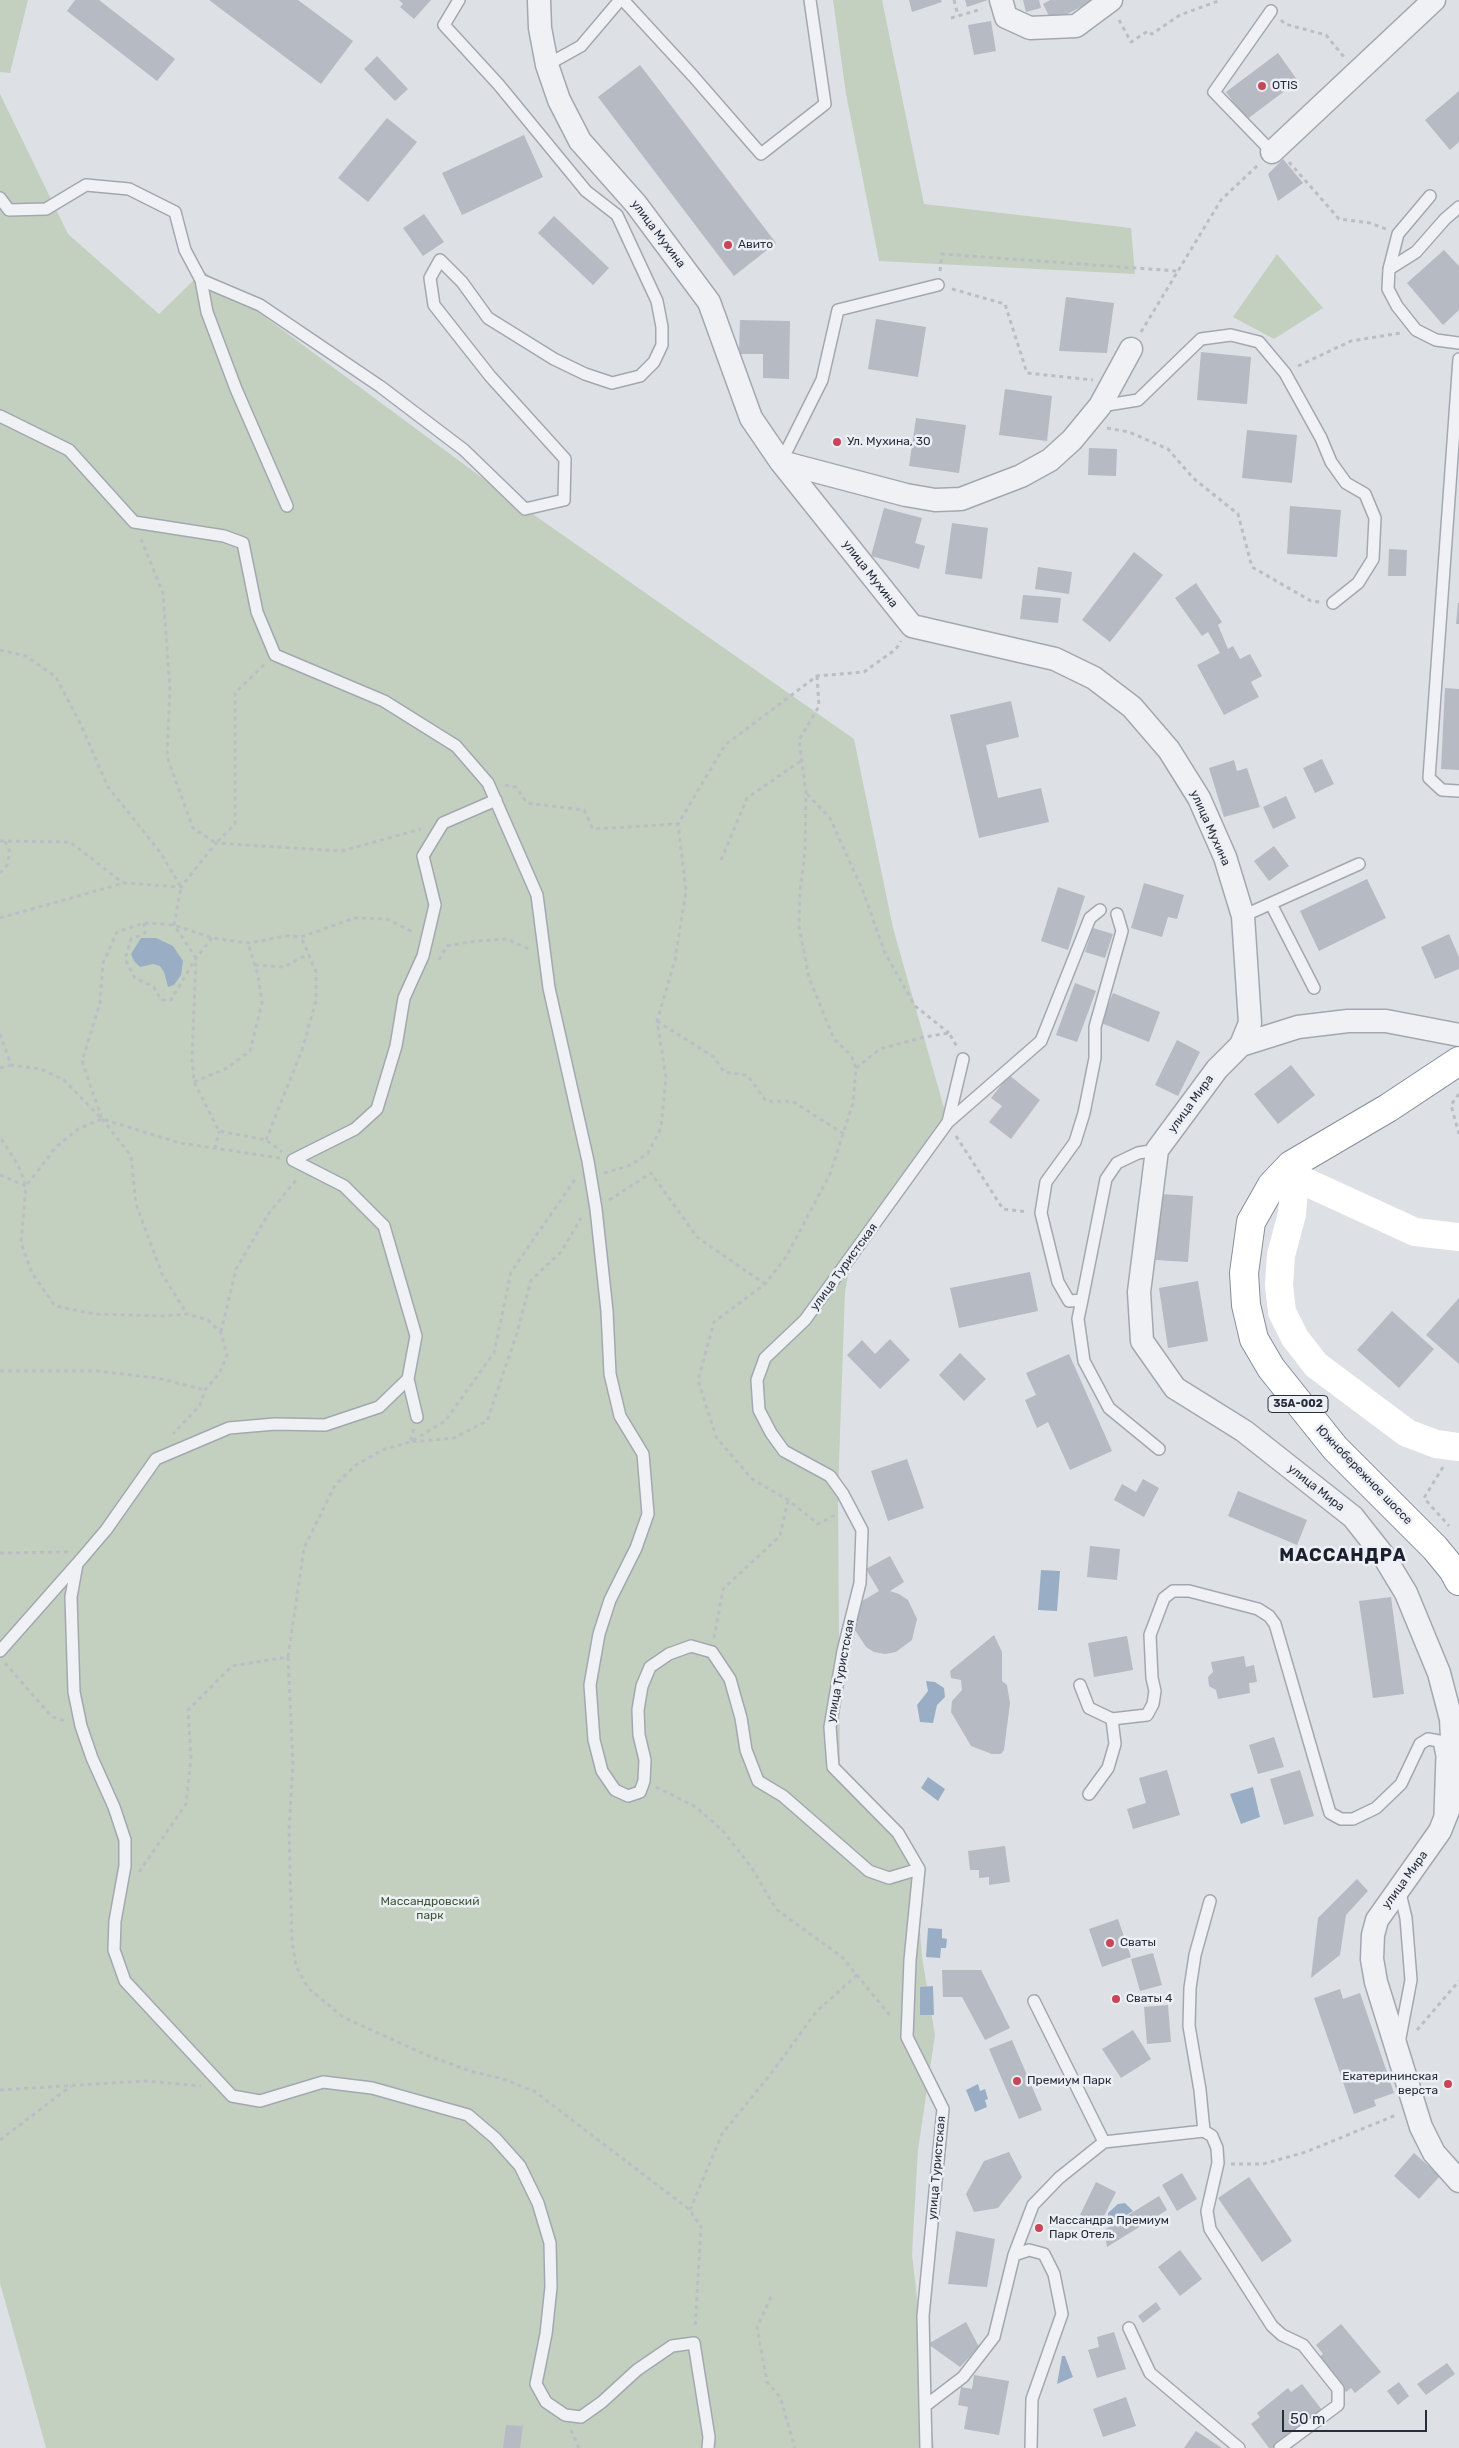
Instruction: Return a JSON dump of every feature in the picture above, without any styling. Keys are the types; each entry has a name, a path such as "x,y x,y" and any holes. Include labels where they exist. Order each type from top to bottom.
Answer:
{"main road":[{"name":"Южнобережное шоссе","path":"1459,1061 1388,1108 1291,1165 1272,1185 1250,1222 1244,1273 1246,1305 1254,1339 1271,1368 1335,1448 1435,1548 1453,1570 1459,1581"},
{"name":"Южнобережное шоссе","path":"1456,1542 1445,1534 1349,1436 1295,1376 1274,1347 1267,1332 1262,1316 1256,1277 1260,1229 1267,1210 1276,1196 1295,1177 1336,1149 1459,1077"},
{"path":"1451,1457 1436,1444 1407,1433 1316,1365 1295,1338 1282,1312 1279,1285 1281,1255 1292,1214 1295,1177 1415,1232 1459,1237"}],"street":[{"name":"улица Мухина","path":"539,0 540,28 546,65 559,100 580,141 636,204 709,302 751,418 781,462 912,626 1055,659 1094,678 1132,707 1169,750 1199,798 1225,857 1243,916 1250,1023 1241,1045"},
{"path":"1274,150 1434,0"},
{"path":"1001,2 1006,17 1030,28 1076,26 1114,6"},
{"path":"781,462 906,495 935,500 961,499 1021,476 1050,460 1072,440 1100,406 1131,349"},
{"name":"улица Мира","path":"1459,1035 1386,1021 1348,1021 1298,1027 1241,1045 1217,1069 1157,1150 1139,1292 1142,1341 1176,1388 1244,1431 1352,1517 1383,1554 1406,1593 1436,1665 1451,1719 1456,1770 1455,1793 1440,1831 1377,1920 1373,1935 1372,1959 1376,1982 1421,2127 1434,2154 1459,2181"}],"lane":[{"path":"201,280 260,306 381,387 464,450 524,509 564,500 565,459 490,376 434,305 430,278 440,260 462,282 488,318 554,359 585,374 612,383 640,376 654,362 662,345 662,327 658,301 617,215 586,190 499,85 444,25 459,0"},
{"path":"546,65 581,46 621,0 693,76 761,154 825,104 810,0"},
{"path":"1271,11 1214,92 1274,150"},
{"path":"0,198 9,210 46,209 86,185 129,189 175,212 186,250 201,280 207,312 229,372 287,506"},
{"path":"1430,196 1398,234 1390,269 1388,289 1396,306 1416,330 1436,340 1459,343"},
{"path":"617,215 636,204"},
{"path":"1390,269 1416,252 1445,219 1459,207"},
{"path":"781,462 822,380 838,310 938,285"},
{"path":"1100,406 1138,400 1201,339 1231,335 1260,342 1285,373 1319,434 1331,462 1346,483 1365,494 1375,518 1373,559 1358,583 1334,603"},
{"path":"1459,361 1454,504 1429,778 1442,790 1459,791"},
{"path":"0,416 69,450 134,522 224,536 243,543 257,612 275,654 384,701 456,746 488,783 537,895 549,988 588,1161 596,1208 607,1311 610,1374 620,1416 643,1454 648,1514 636,1548 610,1600 599,1634 590,1685 594,1740 602,1771 615,1790 628,1796 640,1792 644,1781 645,1760 639,1735 638,1710 642,1686 650,1667 669,1654 690,1646 712,1652 730,1679 742,1718 746,1750 758,1781 783,1796 869,1871 889,1878 919,1870"},
{"path":"293,1160 354,1129 377,1109 396,1046 404,998 423,956 434,905 423,856 443,823 496,800"},
{"path":"1243,916 1359,864"},
{"path":"1271,904 1314,988"},
{"path":"948,1122 1041,1041 1090,918 1100,910"},
{"path":"1082,1300 1069,1301 1058,1282 1041,1213 1046,1182 1075,1142 1084,1113 1095,1058 1095,1026 1122,931 1117,914"},
{"path":"948,1122 963,1058"},
{"name":"улица Туристская","path":"926,2448 923,2316 943,2110 907,2037 910,1960 919,1870 898,1833 833,1766 830,1727 843,1651 860,1583 862,1530 830,1476 784,1451 775,1439 758,1410 758,1380 765,1358 805,1320 948,1122"},
{"path":"1157,1150 1138,1153 1117,1163 1106,1179 1078,1319 1084,1361 1109,1408 1159,1449"},
{"path":"293,1160 344,1186 384,1226 416,1336 408,1379 417,1417"},
{"path":"2,1656 87,1552 156,1459 229,1428 275,1424 325,1426 379,1406 408,1379"},
{"path":"77,1564 72,1597 74,1692 81,1726 92,1758 114,1807 125,1840 125,1866 115,1921 114,1950 125,1981 232,2096 260,2100 323,2082 372,2088 468,2115 495,2138 520,2166 538,2203 550,2243 551,2287 546,2334 536,2384 546,2402 565,2415 581,2416 602,2402 637,2370 672,2346 694,2343 709,2437 708,2448"},
{"path":"1080,1685 1089,1708 1112,1719 1147,1715 1153,1704 1155,1690 1152,1678 1150,1634 1164,1598 1173,1592 1189,1591 1248,1605 1269,1616 1275,1624 1330,1812 1341,1819 1353,1819 1376,1808 1401,1784 1420,1744 1428,1739 1439,1741 1442,1756 1440,1831"},
{"path":"1089,1794 1108,1768 1113,1752 1115,1744 1112,1719"},
{"path":"1398,2052 1411,1980 1406,1918 1399,1887"},
{"path":"1204,2131 1200,2090 1189,2026 1190,1988 1195,1955 1210,1901"},
{"path":"1034,2002 1104,2142"},
{"path":"925,2406 962,2377 994,2337 1014,2255 1033,2205 1059,2178 1104,2142 1204,2131 1212,2136 1217,2148 1218,2163 1207,2211 1210,2229 1272,2326 1282,2335 1303,2345 1338,2389 1338,2406 1280,2448"},
{"path":"1014,2255 1029,2250 1044,2254 1054,2274 1062,2314 1032,2399 1031,2448"},
{"path":"1129,2328 1150,2373 1239,2448"}],"path":[{"path":"954,0 958,16"},
{"path":"1114,6 1122,30 1131,42 1148,31 1152,34 1180,15 1222,0"},
{"path":"951,18 1001,2"},
{"path":"1271,11 1286,24 1326,35 1338,52 1352,64 1364,66"},
{"path":"1131,349 1221,200 1274,150 1339,219 1370,223 1398,234"},
{"path":"942,254 1177,271"},
{"path":"938,285 1004,304 1027,373 1113,382"},
{"path":"1285,373 1351,341 1416,330"},
{"path":"1085,424 1129,432 1168,449 1193,478 1238,514 1252,567 1311,601 1334,603"},
{"path":"134,522 163,593 170,689 167,757 193,828 216,843 342,851 443,823"},
{"path":"410,1442 445,1421 494,1354 511,1272 588,1161 604,1173 631,1166 648,1153 661,1128 666,1078 657,1021 675,960 686,891 678,824 725,745 817,676 864,672 896,649 912,626"},
{"path":"0,650 26,656 56,677 80,723 108,787 160,852 181,887"},
{"path":"215,1148 219,1131 194,1082 192,1058 196,958 174,925 181,887 216,843 235,824 235,693 275,654"},
{"path":"657,1021 714,1057 724,1072 747,1075 766,1101 792,1102 844,1134 853,1103 856,1068 851,1055 834,1039 809,978 801,942 799,916 805,851 806,793 799,740 819,706 817,676"},
{"path":"721,860 747,798 802,760"},
{"path":"488,783 516,787 527,803 584,810 592,829 678,824"},
{"path":"806,793 830,818 863,891 885,953 915,1006 950,1033 963,1058"},
{"path":"2,841 70,842 124,884"},
{"path":"0,873 7,865 10,852 2,841"},
{"path":"0,918 124,884 181,887"},
{"path":"102,1118 82,1060 100,1003 103,963 117,932 144,923 174,925 212,938 248,943 286,936 302,938 355,918 387,919 427,939"},
{"path":"144,923 145,933 130,939 125,959 135,978 154,987 161,1000 171,1000 196,958 212,938"},
{"path":"266,1140 302,1050 316,1001 316,972 302,938"},
{"path":"437,964 447,946 476,941 507,939 526,946 532,952"},
{"path":"194,1082 227,1068 250,1051 262,1002 255,965 248,943"},
{"path":"255,965 284,967 308,954"},
{"path":"856,1068 880,1049 950,1033"},
{"path":"0,1034 11,1065"},
{"path":"0,1068 11,1065 41,1068 64,1080 102,1118 131,1156 136,1204 162,1274 187,1314"},
{"path":"1459,1094 1452,1105 1459,1134"},
{"path":"26,1186 56,1147 78,1129 102,1118 180,1143 293,1160"},
{"path":"948,1122 1003,1209 1041,1213"},
{"path":"219,1131 266,1140 293,1160"},
{"path":"0,1137 18,1165 26,1186 21,1243 32,1272 55,1306 95,1314 163,1316 187,1314 208,1320 221,1333"},
{"path":"168,1439 200,1406 205,1390 220,1372 227,1355 221,1333 236,1269 269,1213 307,1167"},
{"path":"694,2343 701,2227 690,2210 534,2090 500,2078 473,2072 424,2054 343,2017 308,1988 296,1966 292,1940 289,1829 293,1764 288,1657 304,1548 335,1485 356,1465 382,1450 410,1442 454,1438 488,1421 517,1333 531,1280 561,1252 582,1218 651,1172 697,1238 765,1284"},
{"path":"0,1175 26,1186"},
{"path":"0,1371 98,1371 157,1378 205,1390"},
{"path":"410,1442 417,1417"},
{"path":"1451,1457 1424,1498 1456,1542"},
{"path":"712,1652 723,1589 780,1536 788,1500"},
{"path":"818,1524 850,1507"},
{"path":"0,1553 87,1552"},
{"path":"2,1656 13,1674 52,1716 81,1726"},
{"path":"120,1892 141,1870 186,1804 191,1756 188,1710 232,1666 288,1657"},
{"path":"644,1781 696,1807 723,1831 752,1868 776,1909 842,1957 858,1974 907,2037"},
{"path":"690,2210 722,2134 773,2071 816,2012 858,1974"},
{"path":"1398,2052 1459,1981"},
{"path":"0,2090 146,2081 198,2085 232,2096"},
{"path":"0,2140 71,2086"},
{"path":"1218,2163 1263,2164 1336,2140 1415,2107"},
{"path":"771,2297 757,2327 767,2382 780,2397 795,2448"}],"green space":[{"path":"0,0 28,0 10,73 0,72"},
{"path":"833,0 882,0 924,204 1131,228 1135,274 879,261 846,94"},
{"name":"Массандровский парк","path":"0,94 68,234 159,314 203,271 500,491 854,739 893,928 950,1129 852,1256 845,1292 838,1492 840,1780 914,1855 922,1957 935,2035 918,2150 912,2254 934,2448 46,2448 0,2283"},
{"path":"1277,254 1323,308 1274,339 1233,317"}],"water":[{"path":"141,938 156,938 173,946 183,961 181,975 174,985 168,987 164,972 160,966 153,964 140,967 134,961 131,954"},
{"path":"1041,1570 1060,1571 1057,1611 1038,1610"},
{"path":"926,1681 935,1682 944,1688 945,1697 937,1705 933,1723 920,1722 917,1705 928,1691"},
{"path":"928,1777 945,1789 938,1801 921,1788"},
{"path":"1253,1787 1260,1817 1241,1824 1230,1794"},
{"path":"928,1928 942,1929 942,1938 947,1939 946,1948 941,1948 940,1958 926,1957"},
{"path":"933,1986 934,2015 920,2015 920,1987"},
{"path":"978,2084 980,2091 985,2089 988,2099 985,2100 987,2107 975,2112 966,2090"},
{"path":"1125,2203 1133,2211 1108,2226 1108,2213 1118,2204"},
{"path":"1062,2356 1065,2356 1073,2377 1057,2384"}],"building":[{"path":"75,0 99,0 175,59 157,81 67,11"},
{"path":"209,0 298,0 353,41 321,84"},
{"path":"399,0 431,0 414,19 400,7 403,4"},
{"path":"909,0 941,0 942,2 912,12"},
{"path":"965,0 988,0 967,7"},
{"path":"1023,0 1039,0 1041,8 1026,12"},
{"path":"1050,0 1094,0 1052,22 1043,4"},
{"path":"991,21 996,51 974,55 968,25"},
{"name":"OTIS","path":"1278,53 1298,81 1246,120 1226,92"},
{"path":"377,56 408,89 395,101 364,69"},
{"path":"640,65 776,243 734,276 598,97"},
{"path":"1459,91 1459,142 1450,150 1425,120"},
{"path":"387,118 417,142 368,202 338,178"},
{"path":"524,135 543,177 462,215 442,173"},
{"path":"1283,159 1303,183 1278,201 1268,174"},
{"path":"424,214 444,242 423,256 403,228"},
{"path":"554,216 609,268 593,285 538,233"},
{"path":"1444,250 1459,266 1459,310 1443,325 1407,283"},
{"path":"1066,297 1114,303 1107,353 1059,351"},
{"path":"876,319 926,327 918,377 868,369"},
{"path":"740,320 790,321 789,379 763,378 763,354 739,354"},
{"path":"1201,352 1251,357 1247,404 1197,400"},
{"path":"1005,389 1052,396 1047,441 999,435"},
{"path":"916,418 966,425 959,473 909,466"},
{"path":"1247,430 1297,435 1292,483 1242,478"},
{"path":"1089,448 1117,449 1116,476 1088,475"},
{"path":"1290,506 1341,510 1337,557 1287,554"},
{"path":"884,508 922,518 915,543 925,546 919,569 871,556"},
{"path":"952,523 988,528 982,579 945,574"},
{"path":"1389,549 1407,550 1406,576 1388,576"},
{"path":"1134,552 1163,575 1110,642 1082,620"},
{"path":"1038,567 1072,572 1069,594 1035,589"},
{"path":"1196,583 1222,622 1218,625 1228,649 1233,646 1240,659 1250,654 1262,676 1251,682 1259,697 1224,715 1197,665 1220,653 1208,632 1202,636 1175,598"},
{"path":"1023,595 1061,598 1058,623 1020,619"},
{"path":"1458,603 1459,624 1456,624"},
{"path":"1445,688 1459,689 1459,770 1441,769"},
{"path":"1011,701 1019,737 986,745 998,798 1041,788 1049,822 979,838 950,715"},
{"path":"1322,759 1334,784 1315,793 1303,768"},
{"path":"1234,760 1237,771 1247,768 1260,807 1224,817 1209,768"},
{"path":"1286,796 1296,818 1273,829 1263,807"},
{"path":"1274,846 1289,866 1269,881 1254,861"},
{"path":"1367,879 1386,918 1319,951 1300,911"},
{"path":"1144,883 1184,895 1177,919 1168,917 1162,937 1131,928"},
{"path":"1058,887 1085,896 1068,950 1041,941"},
{"path":"1093,928 1113,934 1105,958 1085,952"},
{"path":"1449,934 1459,957 1459,969 1435,979 1421,947"},
{"path":"1075,983 1096,991 1077,1042 1056,1035"},
{"path":"1113,993 1160,1012 1149,1042 1101,1023"},
{"path":"1177,1040 1200,1052 1178,1096 1155,1085"},
{"path":"1291,1065 1315,1095 1278,1124 1254,1094"},
{"path":"1009,1075 1040,1100 1011,1139 989,1122 1002,1106 991,1098"},
{"path":"1161,1194 1193,1196 1188,1262 1156,1260"},
{"path":"1030,1272 1038,1311 959,1328 950,1288"},
{"path":"1198,1281 1208,1341 1168,1348 1159,1288"},
{"path":"1459,1298 1459,1364 1426,1335"},
{"path":"1392,1311 1434,1349 1399,1388 1357,1350"},
{"path":"890,1339 910,1360 880,1389 847,1355 862,1340 875,1354"},
{"path":"960,1353 986,1379 964,1401 939,1375"},
{"path":"1069,1354 1112,1451 1070,1470 1048,1422 1037,1428 1025,1400 1036,1395 1026,1373"},
{"path":"907,1459 924,1508 888,1521 871,1471"},
{"path":"1143,1479 1159,1488 1144,1517 1114,1500 1122,1484 1136,1492"},
{"path":"1238,1491 1307,1520 1297,1545 1228,1516"},
{"path":"1090,1546 1120,1549 1117,1580 1087,1577"},
{"path":"890,1556 904,1582 890,1591 908,1600 917,1619 912,1640 896,1652 885,1654 874,1652 866,1647 855,1630 854,1620 862,1601 879,1591 866,1569"},
{"path":"1391,1597 1404,1694 1373,1698 1359,1601"},
{"path":"994,1635 1002,1652 1002,1681 1007,1685 1010,1703 1004,1750 1001,1754 992,1754 971,1746 951,1712 952,1701 962,1690 961,1680 951,1678 950,1671"},
{"path":"1127,1636 1133,1670 1094,1677 1088,1643"},
{"path":"1244,1656 1246,1667 1254,1665 1257,1682 1249,1683 1250,1693 1218,1699 1216,1690 1209,1686 1208,1677 1213,1672 1211,1662"},
{"path":"1274,1737 1284,1767 1258,1774 1249,1745"},
{"path":"1167,1770 1180,1815 1133,1829 1127,1809 1146,1803 1139,1778"},
{"path":"1300,1770 1314,1816 1284,1825 1270,1779"},
{"path":"1005,1846 1010,1882 989,1885 989,1877 979,1878 979,1870 970,1870 968,1851"},
{"path":"1357,1879 1368,1891 1346,1915 1340,1955 1311,1978 1318,1918"},
{"name":"Сваты","path":"1118,1919 1131,1957 1102,1967 1089,1929"},
{"path":"1153,1953 1162,1985 1140,1991 1131,1959"},
{"path":"942,1970 981,1970 1010,2028 985,2040 962,1997 943,1997"},
{"path":"1340,1989 1343,1999 1360,1993 1394,2093 1374,2100 1376,2106 1354,2114 1314,1998"},
{"path":"1168,2005 1171,2042 1147,2044 1144,2007"},
{"path":"1133,2030 1151,2059 1121,2078 1102,2049"},
{"path":"1012,2040 1042,2110 1019,2119 989,2049"},
{"path":"1009,2152 1022,2177 998,2208 974,2212 966,2194 984,2161"},
{"path":"1414,2153 1440,2176 1419,2199 1394,2176"},
{"path":"1182,2173 1197,2199 1177,2211 1162,2185"},
{"path":"1249,2177 1292,2241 1262,2262 1218,2198"},
{"path":"1096,2182 1116,2192 1100,2224 1080,2215"},
{"path":"1159,2196 1167,2210 1107,2247 1104,2230"},
{"path":"956,2231 995,2239 987,2287 948,2284"},
{"path":"1180,2250 1202,2279 1180,2296 1158,2267"},
{"path":"1156,2302 1161,2309 1143,2323 1138,2316"},
{"path":"966,2322 979,2347 960,2367 928,2344"},
{"path":"1341,2324 1381,2372 1355,2393 1351,2388 1346,2392 1318,2358 1323,2354 1316,2345"},
{"path":"1114,2332 1126,2369 1097,2378 1088,2350 1099,2347 1097,2337"},
{"path":"1447,2363 1455,2374 1426,2395 1417,2384"},
{"path":"974,2375 1009,2381 999,2435 964,2429 968,2407 958,2405 961,2387 972,2389"},
{"path":"1399,2382 1409,2396 1398,2405 1387,2391"},
{"path":"1302,2384 1322,2410 1273,2448 1269,2448 1251,2424 1260,2417 1257,2413 1288,2388 1291,2392"},
{"path":"1126,2397 1136,2426 1103,2437 1093,2409"},
{"path":"506,2425 523,2426 520,2448 503,2448"},
{"path":"1196,2431 1222,2448 1184,2448"}],"place":[{"name":"OTIS","path":"1262,86"},
{"name":"Авито","path":"728,245"},
{"name":"Ул. Мухина, 30","path":"837,442"},
{"name":"Сваты","path":"1110,1943"},
{"name":"Сваты 4","path":"1116,1999"},
{"name":"Премиум Парк","path":"1017,2081"},
{"name":"Екатерининская верста","path":"1448,2084"},
{"name":"Массандра Премиум Парк Отель","path":"1039,2228"}],"district":[{"name":"МАССАНДРА","path":"1343,1556"}]}
